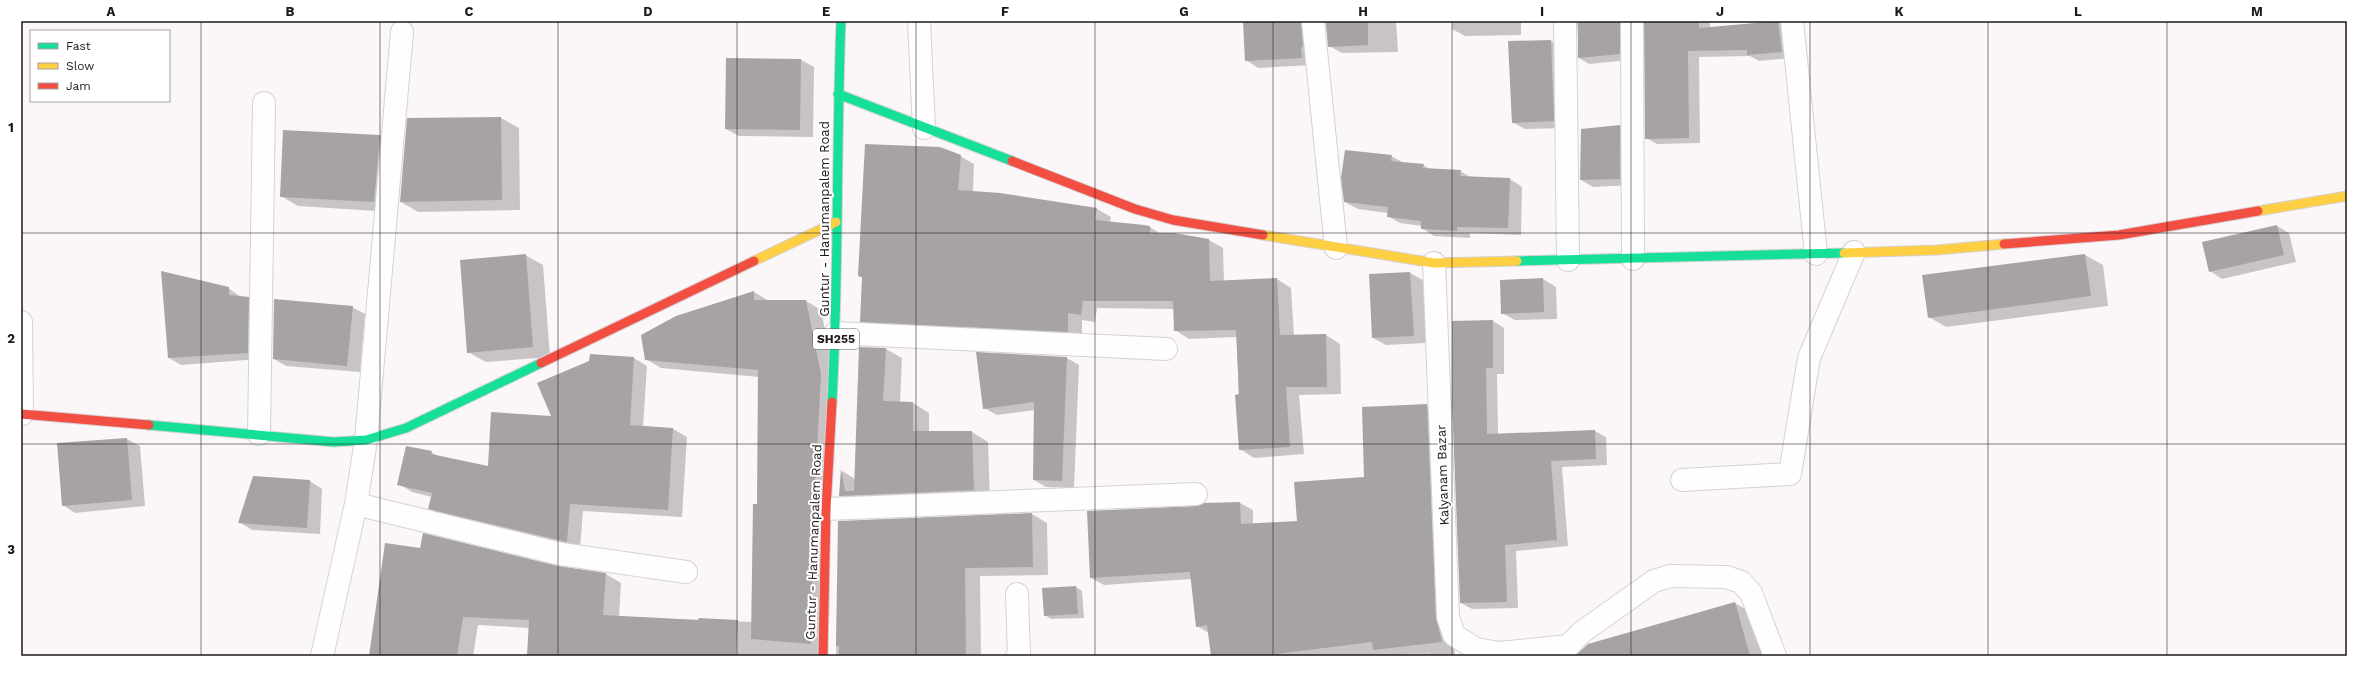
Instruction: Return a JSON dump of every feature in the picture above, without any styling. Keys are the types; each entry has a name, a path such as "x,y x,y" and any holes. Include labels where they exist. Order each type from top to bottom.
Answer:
{"street":[{"name":"Guntur - Hanumanpalem Road","path":"823,656 826,509 836,333 838,94 842,21"},
{"path":"919,21 924,128"},
{"path":"1313,21 1336,248"},
{"path":"1564,21 1568,260"},
{"path":"1632,21 1633,259"},
{"path":"1792,21 1816,254"},
{"path":"322,656 356,504 366,440 402,32"},
{"path":"838,94 1135,209 1173,220 1434,263 1937,250 2120,235 2347,196"},
{"path":"259,434 264,104"},
{"path":"21,322 22,414 259,434 334,442 366,440 406,428 836,222"},
{"path":"1682,480 1790,474 1810,358 1854,252"},
{"name":"Kalyanam Bazar","path":"1434,263 1448,617 1454,635 1476,649 1499,655 1567,651"},
{"path":"836,333 1166,349"},
{"path":"826,509 1196,494"},
{"path":"356,504 561,554 686,572"},
{"path":"1567,651 1582,632 1654,581 1670,576 1726,577 1741,582 1751,593 1775,656"},
{"path":"1017,594 1019,654 1017,656"}],"building":[{"path":"1243,21 1301,21 1303,47 1301,47 1302,58 1245,61"},
{"path":"1326,21 1368,21 1368,45 1328,47"},
{"path":"1578,21 1620,21 1620,54 1578,58"},
{"path":"1644,21 1699,21 1699,28 1778,21 1782,52 1747,55 1747,50 1688,51 1689,138 1645,139"},
{"path":"1551,40 1554,121 1512,123 1508,41"},
{"path":"726,58 801,59 800,130 725,129"},
{"path":"501,117 502,200 400,202 407,118"},
{"path":"1620,125 1620,179 1580,180 1581,129"},
{"path":"283,130 380,135 374,202 280,197"},
{"path":"865,144 940,147 961,155 958,190 1000,193 1097,208 1095,220 1150,226 1150,233 1174,233 1209,239 1210,281 1277,278 1280,335 1326,334 1327,387 1286,387 1290,447 1239,450 1235,395 1239,394 1236,330 1174,331 1173,301 1083,301 1081,315 1068,313 1068,332 860,322 862,277 858,276"},
{"path":"1345,150 1392,155 1391,161 1424,164 1423,168 1461,170 1460,176 1510,178 1508,228 1457,227 1457,231 1421,229 1421,221 1387,217 1388,207 1344,202 1341,178"},
{"path":"2277,225 2284,255 2209,272 2202,242"},
{"path":"526,254 533,347 467,353 460,260"},
{"path":"2085,254 2091,296 1928,318 1922,275"},
{"path":"161,271 229,287 229,295 249,297 248,353 168,358"},
{"path":"1410,272 1414,336 1372,338 1369,274"},
{"path":"1543,278 1544,312 1501,314 1500,280"},
{"path":"754,291 754,300 806,300 821,374 814,509 811,644 751,639 753,504 757,504 758,370 645,360 641,335 676,316"},
{"path":"274,299 353,306 347,366 273,359"},
{"path":"1493,320 1493,368 1486,368 1487,434 1595,430 1596,459 1551,461 1557,540 1505,545 1507,602 1460,603 1452,403 1452,321"},
{"path":"859,347 886,348 883,401 913,402 913,431 972,431 974,490 839,496 841,469 845,491 854,491"},
{"path":"976,352 1067,357 1062,481 1033,480 1034,402 983,409"},
{"path":"590,354 634,357 630,425 673,428 668,510 570,504 567,542 428,509 432,493 397,485 406,446 432,451 431,454 488,466 491,412 551,416 537,383 589,361"},
{"path":"1427,404 1436,617 1442,642 1373,650 1372,642 1259,656 1211,656 1207,625 1196,627 1190,572 1090,578 1087,511 1197,506 1204,503 1240,502 1241,524 1297,521 1294,482 1364,477 1362,407"},
{"path":"127,438 132,500 62,506 57,443"},
{"path":"253,476 310,480 307,528 238,523"},
{"path":"1032,513 1033,567 965,568 966,656 839,656 839,646 836,646 838,521"},
{"path":"423,533 558,566 606,573 603,615 698,620 699,618 738,620 736,656 527,656 529,620 463,617 457,656 369,656 385,543 420,548"},
{"path":"1076,586 1078,614 1044,616 1042,588"},
{"path":"1735,602 1750,656 1575,656 1588,644"}],"traffic: fast":[{"path":"832,402 836,307 838,116 841,21"},
{"path":"838,94 1012,161"},
{"path":"1517,261 1844,253"},
{"path":"149,425 334,442 366,440 406,428 541,363"}],"traffic: slow":[{"path":"2258,211 2347,196"},
{"path":"754,261 836,222"},
{"path":"1263,235 1434,263 1517,261"},
{"path":"1844,253 1937,250 2004,244"}],"traffic: jam":[{"path":"1012,161 1135,209 1173,220 1263,235"},
{"path":"2004,244 2119,235 2258,211"},
{"path":"541,363 754,261"},
{"path":"823,656 826,509 832,402"},
{"path":"21,414 149,425"}]}
